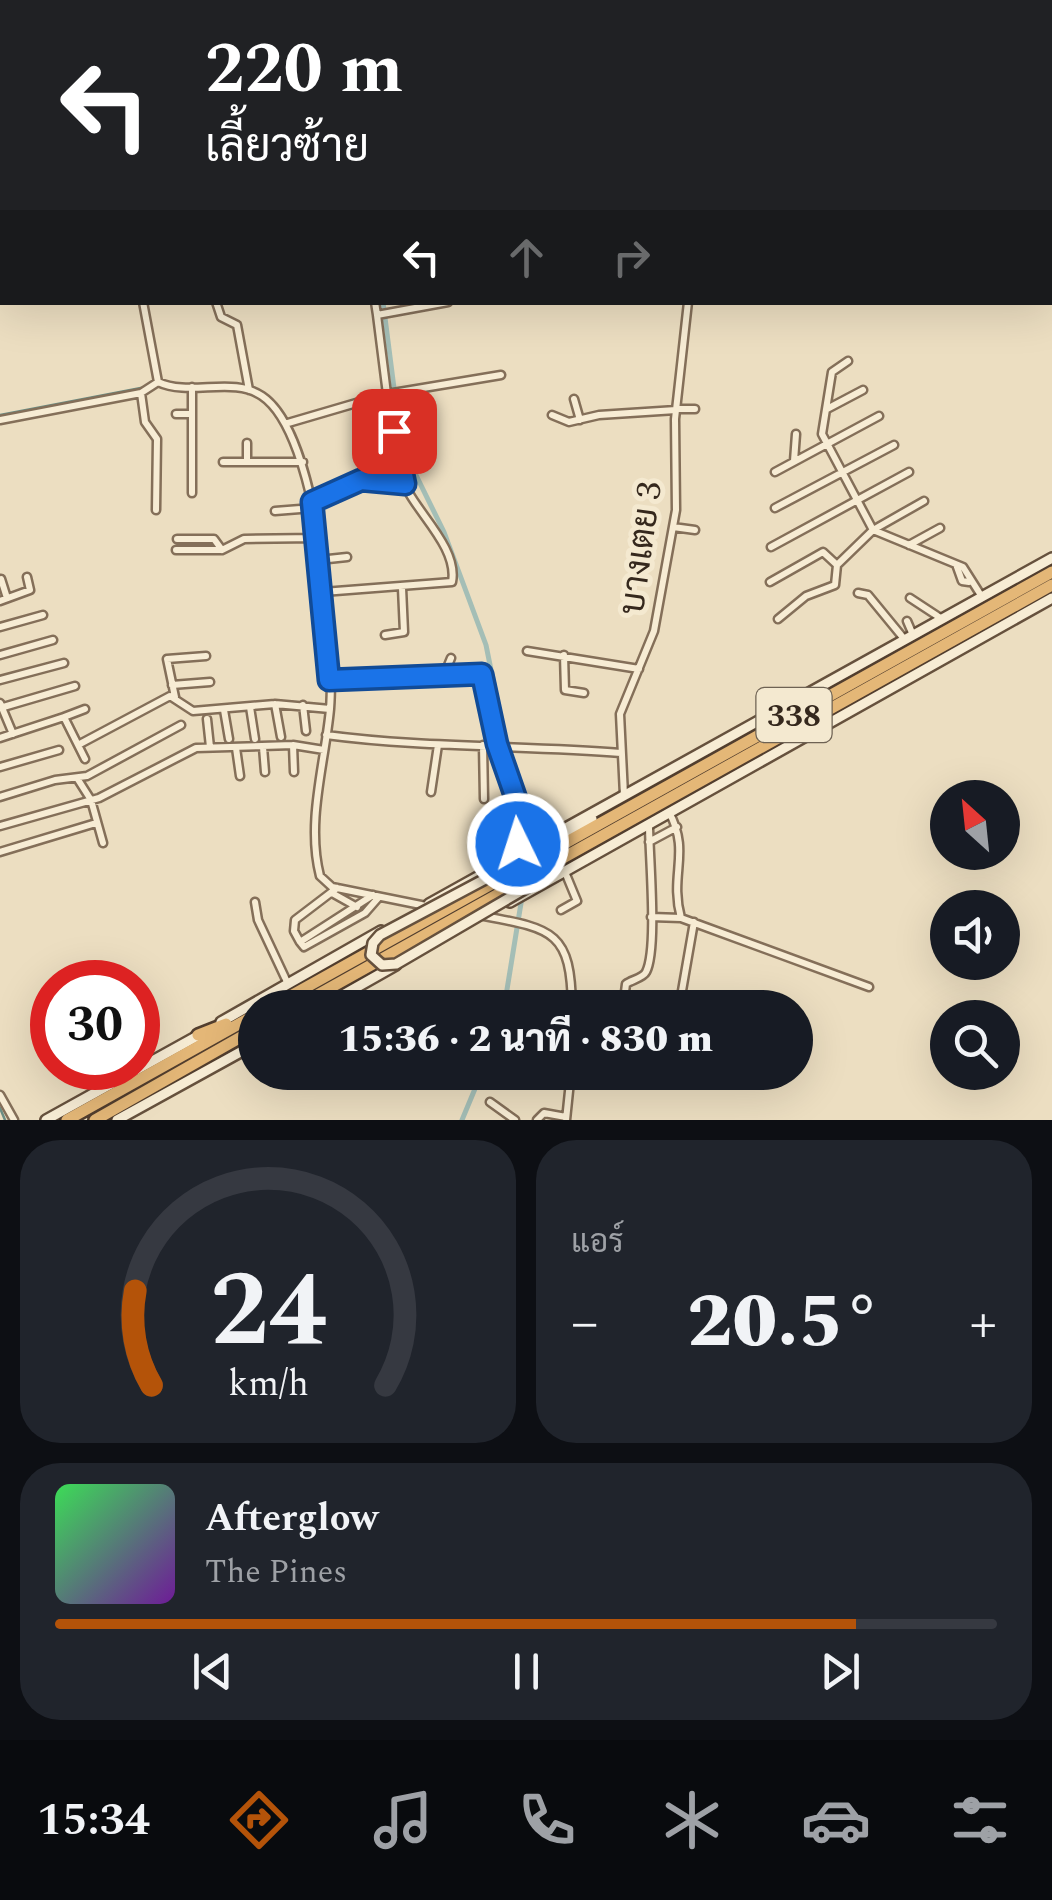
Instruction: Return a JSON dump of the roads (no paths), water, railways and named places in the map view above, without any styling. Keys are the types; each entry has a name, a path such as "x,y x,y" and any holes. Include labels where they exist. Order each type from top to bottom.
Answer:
{"highway":[{"name":"338","path":"326,990 512,886 537,861 1052,572"},
{"name":"338","path":"301,990 1052,585"},
{"path":"198,1036 238,1021"},
{"path":"66,1120 238,1024"},
{"path":"95,1120 238,1039"},
{"path":"188,1068 238,1048"}],"main road":[{"name":"338","path":"621,797 1052,558"},
{"name":"338","path":"352,990 1052,598"},
{"path":"621,797 537,861 396,964 382,965 371,955 373,943 380,935 537,861 651,823"},
{"name":"338","path":"46,1120 515,852 537,861"},
{"path":"117,1120 238,1051"}],"street":[{"path":"144,305 158,382"},
{"path":"217,305 220,317 237,325 249,390"},
{"path":"323,592 438,586 454,578 433,526 405,484 395,393 382,314 377,305"},
{"path":"382,314 432,305"},
{"name":"บางเตย 3","path":"621,797 621,708 654,631 678,495 676,409 688,305"},
{"path":"848,361 832,372 821,429 872,530 962,567 982,597"},
{"path":"288,423 395,393 502,375"},
{"path":"0,420 141,393 158,382 249,390 267,399 288,423 303,462 312,505 329,680 330,709 318,796 318,868 324,883 357,907"},
{"path":"192,387 192,492"},
{"path":"826,409 863,390"},
{"path":"141,393 145,422 158,439 156,510"},
{"path":"395,393 415,422 430,422"},
{"path":"574,399 580,420"},
{"path":"552,415 563,423 695,409"},
{"path":"176,414 192,414"},
{"path":"775,472 879,416"},
{"path":"794,462 796,434"},
{"path":"247,443 247,462"},
{"path":"775,508 894,444"},
{"path":"223,462 303,462"},
{"path":"771,547 909,472"},
{"path":"275,510 312,505 361,480 405,484"},
{"path":"778,619 806,596 835,585 837,565 872,530 924,500"},
{"path":"673,527 696,530"},
{"path":"908,546 940,528"},
{"path":"176,550 222,550 244,540 317,538"},
{"path":"176,539 214,539 222,550"},
{"path":"770,582 823,552 837,565"},
{"path":"319,560 347,557"},
{"path":"1,579 4,600 30,590 28,577"},
{"path":"385,635 404,632 402,588"},
{"path":"858,593 868,595 909,637"},
{"path":"910,598 942,619"},
{"path":"0,627 43,614"},
{"path":"908,621 909,637"},
{"path":"0,655 54,640"},
{"path":"526,651 639,670"},
{"path":"564,655 565,690 584,692"},
{"path":"206,656 167,659 176,698 192,711 275,704 330,709"},
{"path":"444,675 451,658"},
{"path":"0,680 64,663"},
{"path":"329,680 482,674 498,744 520,810 515,852"},
{"path":"172,685 210,682"},
{"path":"14,734 1,706 75,686"},
{"path":"78,745 165,698 176,698"},
{"path":"275,704 281,737"},
{"path":"303,705 306,731"},
{"path":"250,707 255,740"},
{"path":"0,738 85,709"},
{"path":"224,710 229,740"},
{"path":"64,717 84,759"},
{"path":"207,718 210,748"},
{"path":"0,797 77,778 181,724"},
{"path":"326,734 438,745 510,744 622,754"},
{"path":"483,744 484,798"},
{"path":"0,826 90,800 192,749 293,745 324,750"},
{"path":"293,745 294,772"},
{"path":"431,792 438,745"},
{"path":"263,747 265,772"},
{"path":"236,748 240,776"},
{"path":"0,767 60,750"},
{"path":"77,778 90,800 104,842"},
{"path":"670,812 682,844 674,884 681,918"},
{"path":"626,990 626,984 646,972 651,916 651,823"},
{"path":"0,852 96,824"},
{"path":"649,842 677,827"},
{"path":"561,910 577,901 564,872"},
{"path":"376,896 304,947 300,942 295,920 334,890 376,896 426,906"},
{"path":"333,927 366,912 376,896"},
{"path":"256,902 258,920 288,984"},
{"path":"484,916 552,933 563,945 571,968 572,990"},
{"path":"651,916 694,922 869,987"},
{"path":"682,990 694,922"},
{"path":"537,1120 544,1113 566,1118 569,1090"},
{"path":"0,1094 14,1120"},
{"path":"490,1102 515,1120"}],"waterway":[{"path":"383,305 394,388 411,465 444,532 486,645 507,749 530,816 525,851"},
{"path":"0,415 146,387"},
{"path":"507,990 522,897"},
{"path":"462,1120 474,1090"},
{"path":"0,1108 5,1120"}]}
